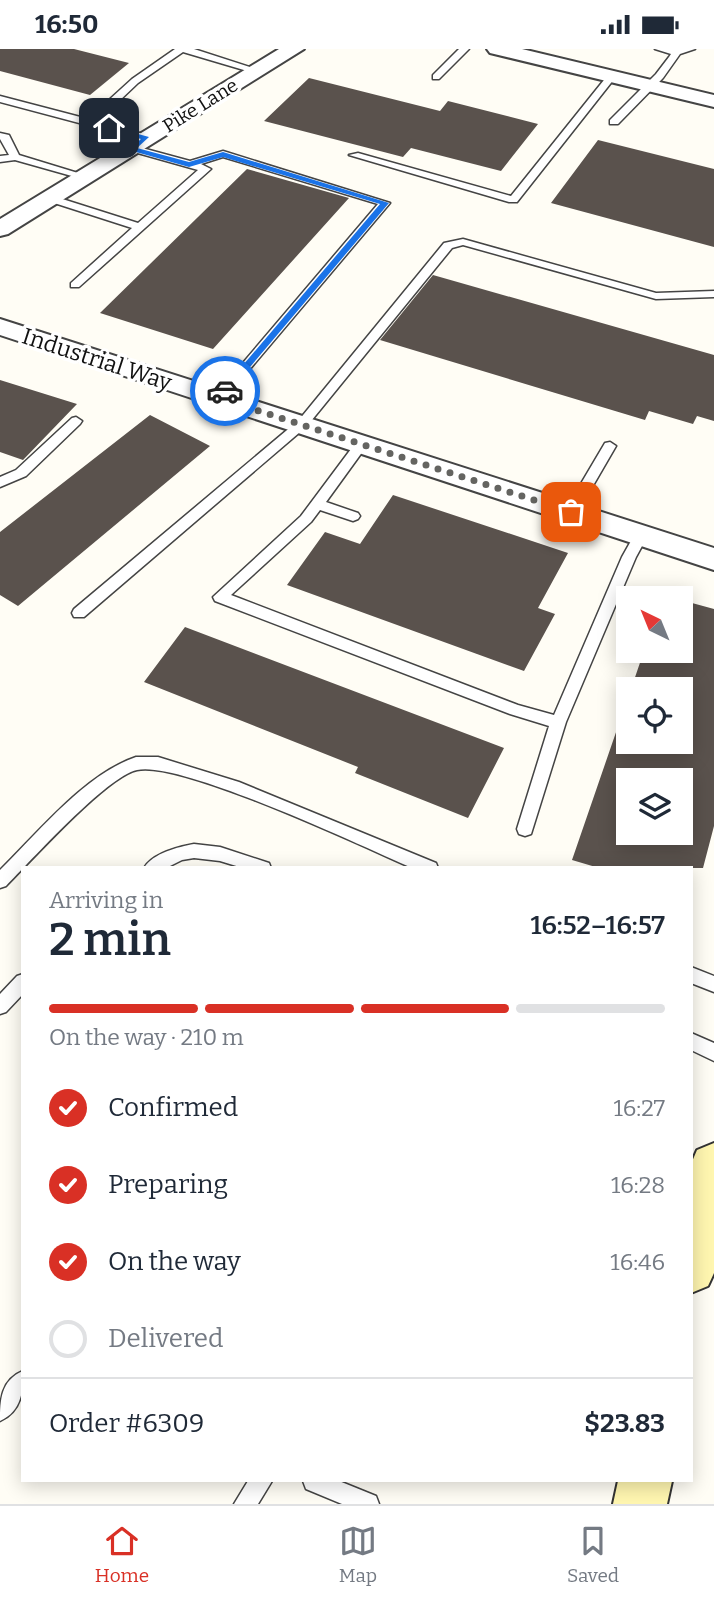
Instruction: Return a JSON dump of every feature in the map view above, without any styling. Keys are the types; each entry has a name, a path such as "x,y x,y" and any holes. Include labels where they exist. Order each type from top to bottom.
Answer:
{"street":[{"name":"Pike Lane","path":"0,229 52,199 254,70 294,49"},
{"path":"497,49 714,101"},
{"name":"Industrial Way","path":"0,327 303,423 714,559"},
{"path":"693,1260 714,1166"},
{"path":"640,1504 645,1482"}],"lane":[{"path":"90,123 135,81 182,49 254,70"},
{"path":"436,78 464,49"},
{"path":"660,49 690,49"},
{"path":"614,123 635,97 650,86 678,51"},
{"path":"354,155 513,199 611,77"},
{"path":"0,99 90,123 189,165 206,169 75,285"},
{"path":"0,136 5,137 15,157"},
{"path":"189,165 223,154 385,203 219,398"},
{"path":"0,159 15,157 86,177"},
{"path":"52,199 140,227"},
{"path":"79,613 303,423 448,245 463,242 656,296 714,294"},
{"path":"0,482 21,473 76,421"},
{"path":"362,444 306,519 220,597 515,710 558,722"},
{"path":"571,512 610,446"},
{"path":"317,504 354,516"},
{"path":"525,829 558,722 641,535"},
{"path":"0,881 113,773 137,763 170,766 231,787 425,866"},
{"path":"155,866 168,857 209,849 257,866"},
{"path":"693,976 714,984"},
{"path":"0,1006 21,984"},
{"path":"693,1042 714,1052"},
{"path":"0,1410 21,1384"},
{"path":"245,1504 260,1482"},
{"path":"316,1482 368,1504"}],"building":[{"path":"0,49 74,49 129,63 90,95 0,71"},
{"path":"309,78 440,111 448,101 538,124 501,171 411,148 403,157 264,121"},
{"path":"598,140 714,169 714,247 551,203"},
{"path":"247,169 349,198 213,349 100,313"},
{"path":"433,275 714,355 714,421 697,416 693,424 649,411 645,420 380,340"},
{"path":"0,380 77,404 23,460 0,452"},
{"path":"150,415 210,446 18,606 0,595 0,532"},
{"path":"393,495 568,553 538,608 555,614 524,671 287,585 325,532 360,544"},
{"path":"693,603 714,609 714,826 703,868 592,866 572,860 616,732 616,754 693,754 693,677 635,677 640,663 693,663"},
{"path":"185,627 504,748 468,818 355,773 358,767 144,682"}],"way so far":[{"path":"225,391 219,398 571,512"}],"route":[{"path":"109,128 147,138 131,148 189,165 223,154 385,203 225,391"}]}
